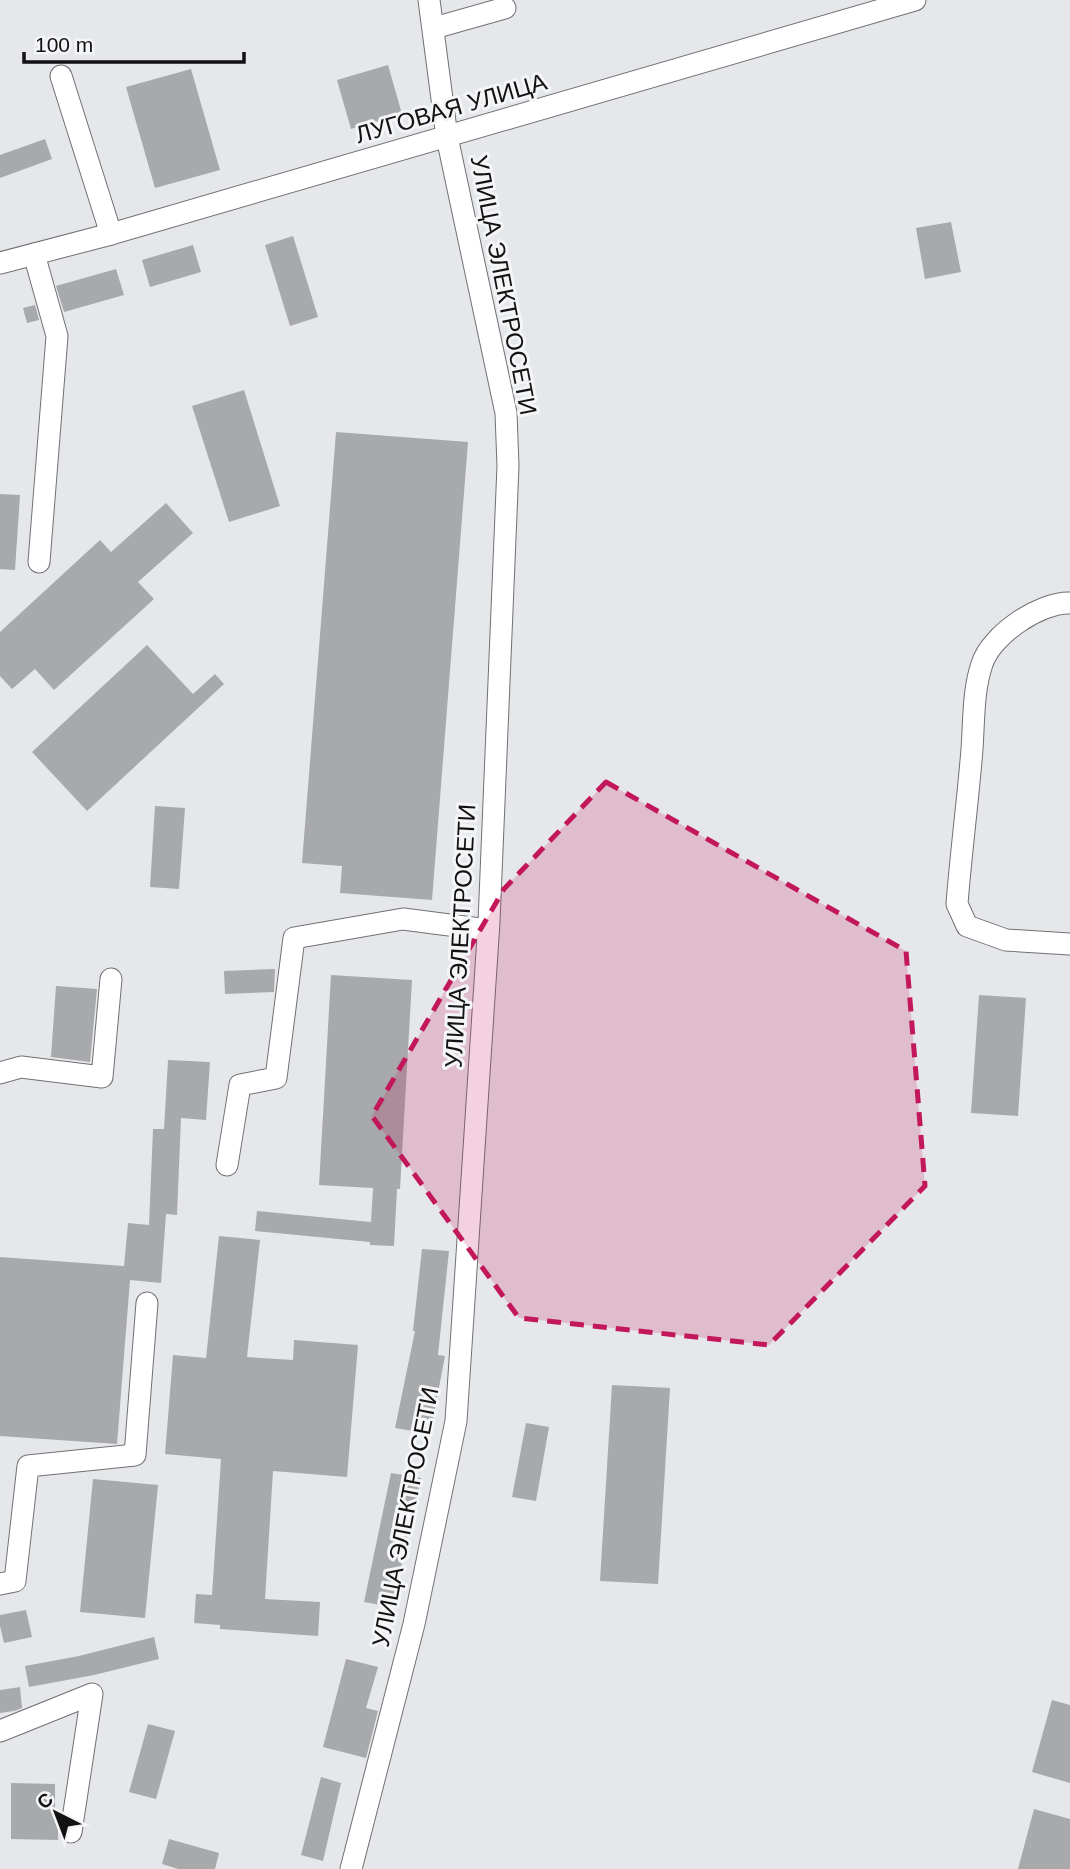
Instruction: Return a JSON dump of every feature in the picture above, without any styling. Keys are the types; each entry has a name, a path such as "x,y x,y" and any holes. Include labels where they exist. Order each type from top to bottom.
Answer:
{"street":[{"name":"УЛИЦА ЭЛЕКТРОСЕТИ","path":"351,1869 414,1624 456,1421 488,930 508,466 506,413 447,137 429,0"},
{"name":"ЛУГОВАЯ УЛИЦА","path":"0,262 111,234 915,0"},
{"path":"433,28 505,8"},
{"path":"61,76 111,234"},
{"path":"34,254 57,336 39,562"},
{"path":"1070,603 1060,603 1025,617 991,645 982,663 975,699 957,904 967,926 993,936 1006,940 1070,944"},
{"path":"227,1165 240,1085 276,1078 294,938 403,919 488,930"},
{"path":"0,1073 21,1067 102,1077 111,979"},
{"path":"0,1584 15,1581 28,1466 135,1455 147,1303"},
{"path":"0,1731 92,1694 71,1832"}],"highlighted area":[{"path":"606,782 906,951 925,1186 769,1345 519,1318 372,1116 504,889"}],"building":[{"path":"388,65 402,114 351,129 337,80"},
{"path":"191,69 220,170 155,188 126,87"},
{"path":"45,139 52,159 0,178 0,155"},
{"path":"951,222 961,272 925,279 916,228"},
{"path":"293,236 318,317 290,326 265,245"},
{"path":"193,245 201,272 150,287 142,260"},
{"path":"116,269 124,295 64,312 56,286"},
{"path":"35,305 39,320 27,323 23,308"},
{"path":"244,390 280,506 229,522 192,406"},
{"path":"336,432 468,442 432,900 340,893 342,866 302,863"},
{"path":"0,494 20,495 15,570 0,569"},
{"path":"166,503 193,533 138,582 154,599 54,690 35,669 12,689 0,676 0,632 100,540 111,552"},
{"path":"147,645 193,694 215,674 224,684 87,811 32,752"},
{"path":"155,806 185,808 179,889 150,887"},
{"path":"275,969 274,992 225,994 224,971"},
{"path":"331,975 412,980 400,1189 397,1189 394,1246 255,1231 257,1211 371,1222 373,1188 319,1185"},
{"path":"56,986 97,989 90,1062 51,1057"},
{"path":"979,995 1026,998 1018,1116 971,1113"},
{"path":"168,1060 210,1062 206,1120 181,1118 177,1215 166,1214 161,1283 130,1280 117,1444 0,1436 0,1257 124,1266 128,1223 149,1225 153,1129 164,1129"},
{"path":"219,1236 260,1240 247,1357 293,1360 294,1340 358,1345 347,1477 273,1471 265,1599 320,1602 318,1636 220,1629 220,1625 194,1623 196,1594 212,1595 221,1459 165,1454 173,1355 206,1358"},
{"path":"422,1249 449,1251 438,1355 445,1356 430,1434 395,1428 415,1331"},
{"path":"612,1385 670,1388 658,1584 600,1581"},
{"path":"526,1423 549,1427 536,1501 512,1497"},
{"path":"391,1473 421,1478 392,1607 364,1602"},
{"path":"93,1479 158,1485 145,1618 80,1612"},
{"path":"26,1610 32,1637 4,1643 0,1615"},
{"path":"154,1637 159,1659 29,1687 25,1666"},
{"path":"346,1659 378,1667 366,1708 378,1711 366,1758 323,1747"},
{"path":"20,1687 22,1708 0,1713 0,1690"},
{"path":"1052,1700 1070,1705 1070,1783 1032,1772"},
{"path":"148,1724 175,1731 156,1799 129,1792"},
{"path":"321,1777 341,1783 323,1861 301,1855"},
{"path":"11,1783 55,1784 58,1840 11,1839"},
{"path":"1034,1809 1070,1819 1070,1869 1018,1869"},
{"path":"169,1839 219,1853 215,1869 178,1869 162,1864"}]}
